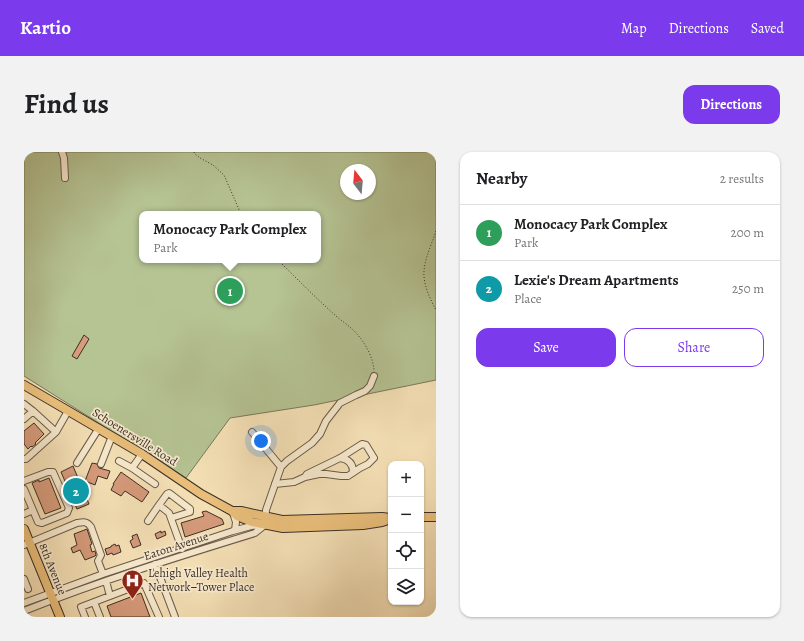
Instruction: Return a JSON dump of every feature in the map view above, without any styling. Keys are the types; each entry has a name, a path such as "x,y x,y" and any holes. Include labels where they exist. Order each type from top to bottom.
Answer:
{"main road":[{"name":"Schoenersville Road","path":"24,385 142,454 201,494 247,520 265,521 382,517 388,518"},
{"path":"424,518 436,517"},
{"name":"Schoenersville Road","path":"265,521 283,528 362,525 388,520"},
{"name":"8th Avenue","path":"24,530 27,544 60,617"}],"street":[{"path":"62,152 64,158 65,178"},
{"path":"265,521 266,510 281,467 312,443 320,434 326,421 340,403 365,391 370,386 374,376"},
{"path":"24,404 56,432"},
{"path":"24,459 26,459 56,432 68,411"},
{"path":"24,419 33,412"},
{"path":"77,464 99,428"},
{"path":"252,432 281,467"},
{"path":"101,464 112,436"},
{"path":"275,484 294,482 305,477 319,474 348,476 368,464 374,458 366,445 362,444 340,458 307,474 305,477"},
{"path":"132,468 142,454"},
{"path":"340,458 351,463 353,472"},
{"path":"119,461 155,484"},
{"path":"24,481 48,472 53,472 69,508 67,513 42,523 38,522 24,488"},
{"path":"148,521 169,493 190,509 190,512 171,518"},
{"path":"159,505 169,512 182,549"},
{"path":"24,514 33,510"},
{"path":"232,511 236,522 235,530 233,532"},
{"name":"Eaton Avenue","path":"24,610 51,596 104,574 265,521"},
{"name":"Eaton Avenue","path":"24,603 106,581 255,533 265,521"},
{"path":"27,544 77,523 85,522 91,527 101,556 98,560 104,574"},
{"path":"155,564 175,617"},
{"path":"24,578 28,589"},
{"path":"106,581 110,596"},
{"path":"85,617 81,607 144,583 159,617"},
{"path":"94,602 100,617"}],"path":[{"path":"194,152 200,158 213,165 224,175 240,211"},
{"path":"436,231 424,272 425,284 436,310"},
{"path":"281,263 338,318 357,334 370,355 374,365 374,376"}],"green space":[{"path":"24,152 436,152 436,380 314,405 230,418 186,478 24,376"}],"building":[{"path":"84,335 89,339 77,359 72,356"},
{"path":"34,423 44,434 35,443 36,444 28,449 24,444 24,431"},
{"path":"92,463 97,464 99,468 110,471 107,479 98,476 95,485 85,481"},
{"path":"73,466 89,504 77,509 61,472"},
{"path":"121,472 149,492 142,502 125,491 121,496 111,490"},
{"path":"49,478 61,508 45,514 32,483"},
{"path":"206,511 222,519 224,524 185,537 181,523 204,516 202,512"},
{"path":"87,529 92,544 90,545 92,552 95,551 96,555 85,560 80,550 73,553 71,548 77,545 74,534"},
{"path":"161,531 161,533 165,531 166,535 157,539 155,534"},
{"path":"137,534 141,545 133,548 130,541 133,539 132,536"},
{"path":"115,544 116,546 119,545 121,552 113,555 112,553 107,555 105,549"},
{"name":"Lehigh Valley Health Network–Tower Place","path":"141,593 150,617 111,617 107,606"}],"place":[{"name":"Monocacy Park Complex","path":"230,291"},
{"name":"Lexie's Dream Apartments","path":"76,491"},
{"name":"Lehigh Valley Health Network–Tower Place","path":"133,600"}]}
